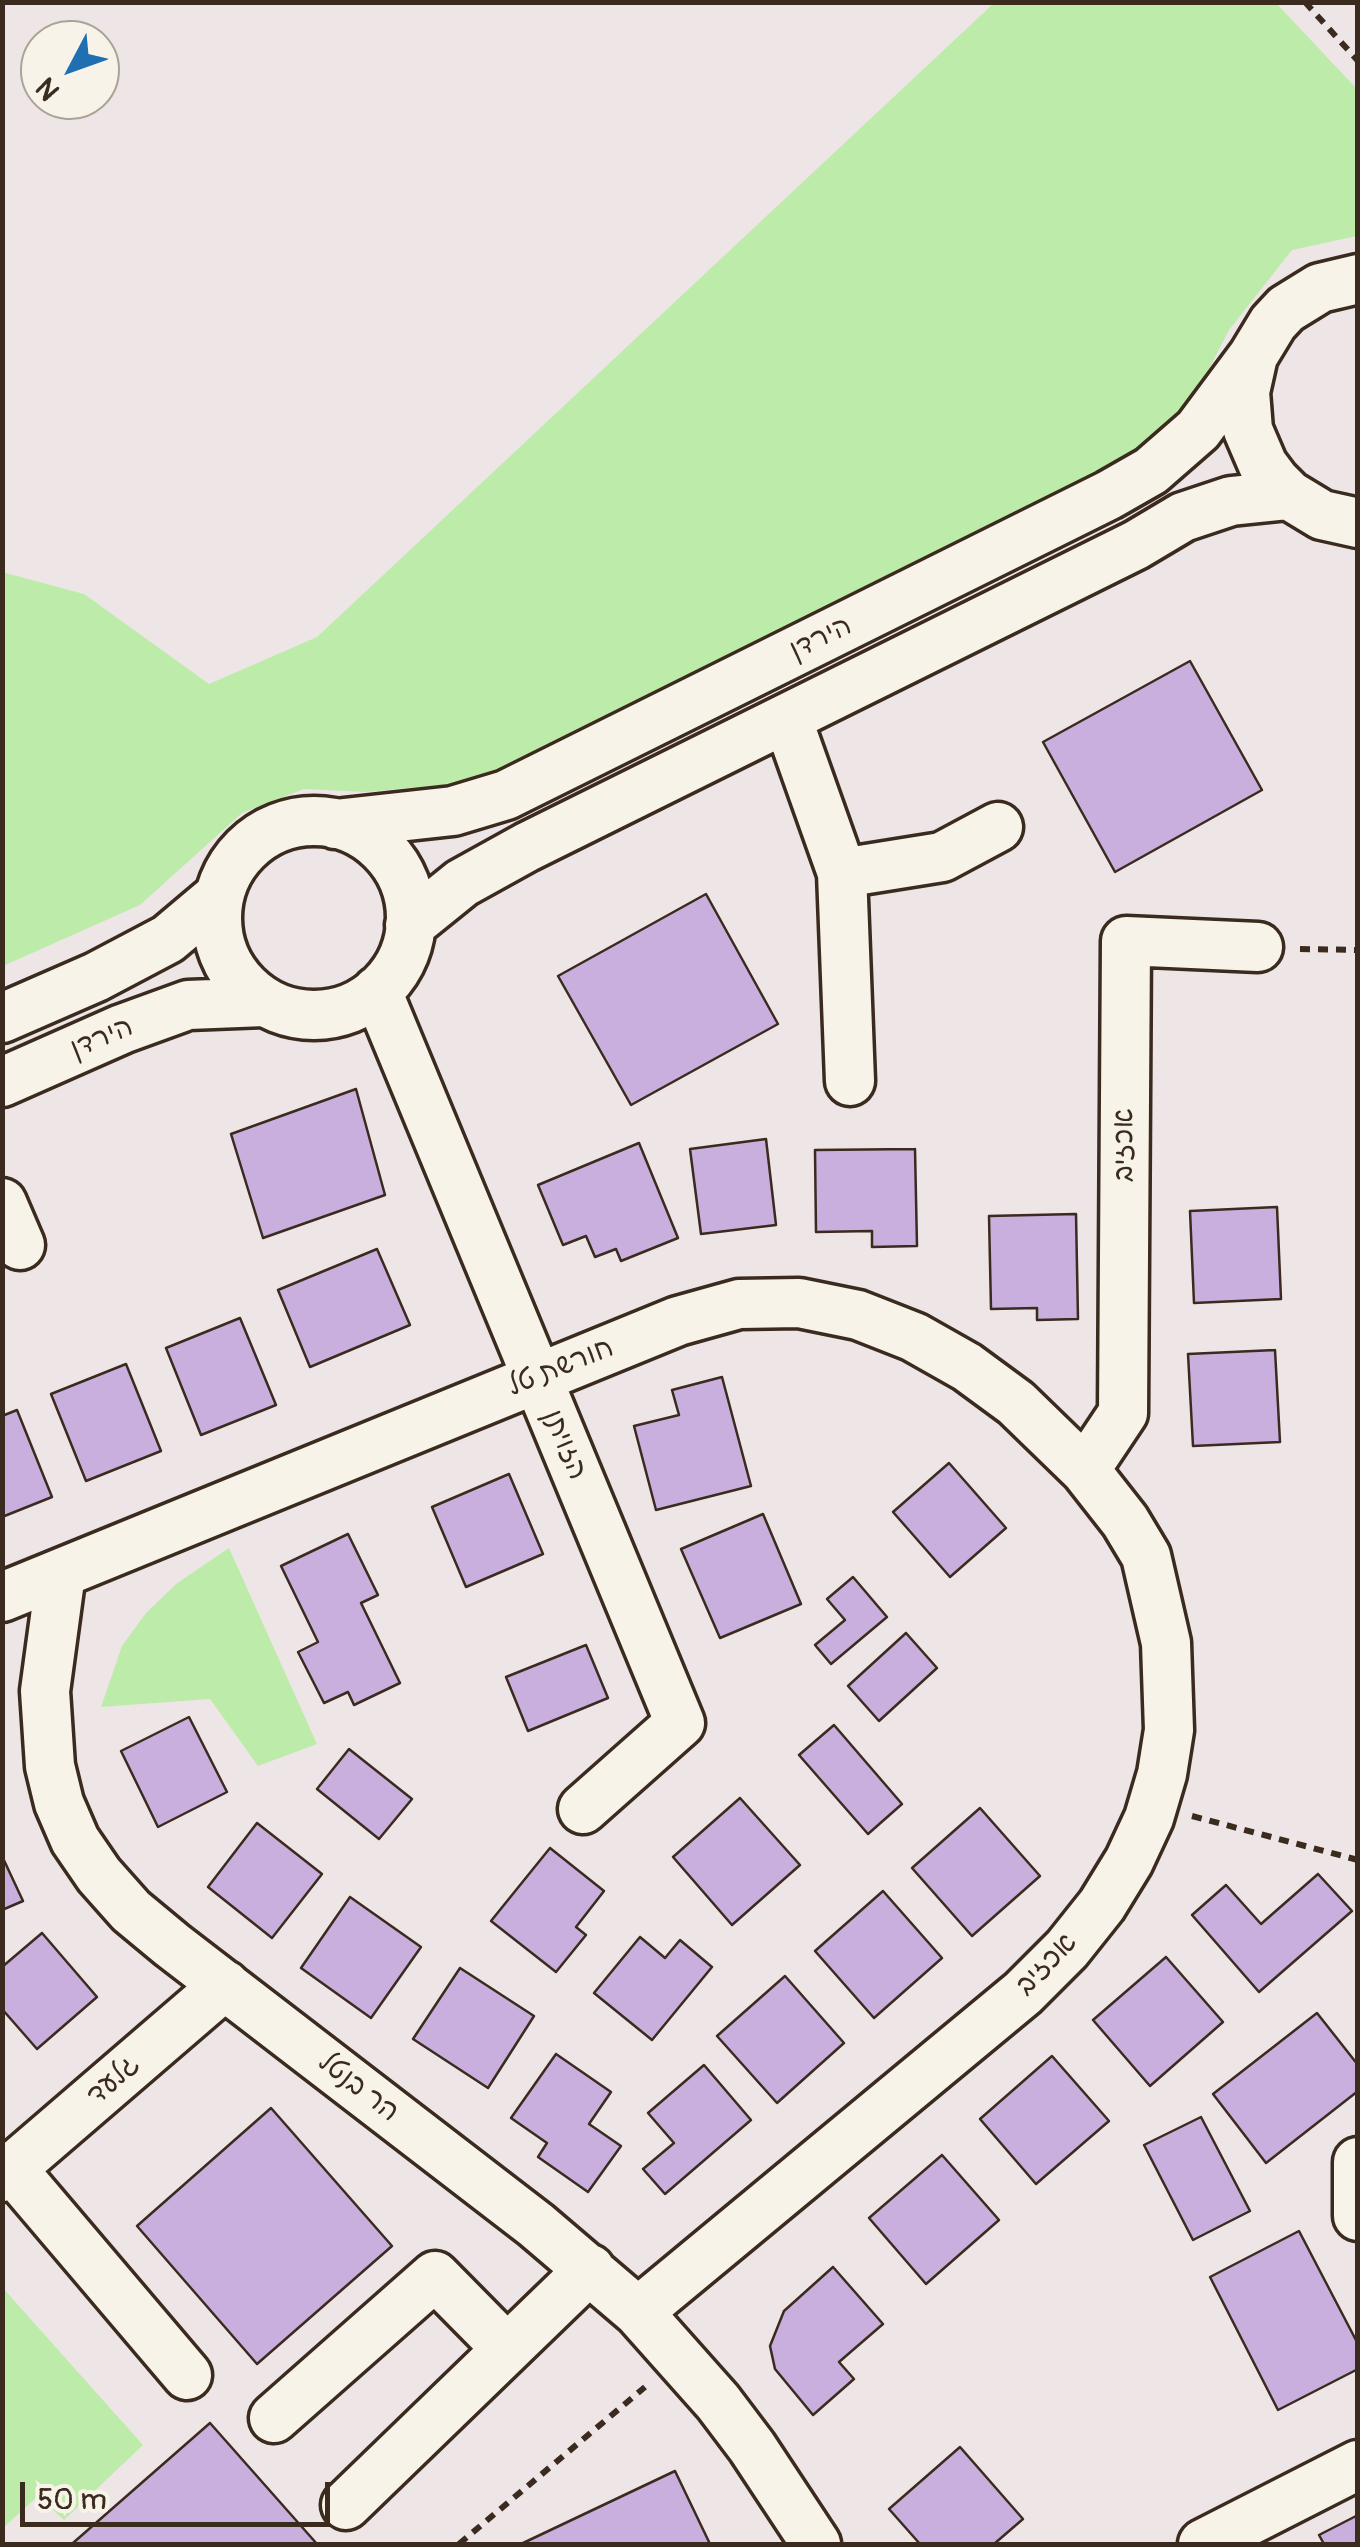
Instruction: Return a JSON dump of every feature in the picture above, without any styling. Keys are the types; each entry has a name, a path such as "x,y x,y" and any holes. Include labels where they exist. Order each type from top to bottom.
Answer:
{"street":[{"name":"הירדן","path":"335,824 453,811 506,795 1109,495 1151,472 1198,430 1286,309 1320,288 1358,279"},
{"path":"1253,356 1244,392 1248,430 1263,465 1323,511 1358,558"},
{"name":"הירדן","path":"410,925 462,883 1184,518 1230,501 1323,511"},
{"path":"787,718 842,873 850,1081"},
{"path":"290,824 335,824 363,835 386,854 403,881 410,925 397,968 378,991 351,1008 322,1014 292,1013 264,1002 240,982 224,956 217,926 219,896 230,869 250,844 262,836 290,824"},
{"path":"842,873 942,857 998,827"},
{"path":"2,1018 96,977 168,939 219,896"},
{"name":"אכזיב","path":"638,2312 1023,1993 1067,1949 1102,1905 1129,1861 1162,1774 1168,1730 1166,1643 1146,1556 1090,1476 1123,1413 1126,940 1258,948"},
{"name":"הזויתן","path":"378,991 680,1724 584,1809"},
{"name":"הירדן","path":"2,1082 188,1005 264,1002"},
{"name":"חורשת טל","path":"2,1597 678,1321 739,1304 799,1303 858,1315 914,1336 1016,1403 1090,1476"},
{"name":"הר בנטל","path":"62,1572 45,1692 50,1766 59,1803 83,1852 131,1911 590,2269 638,2312 680,2357 752,2447 816,2544"},
{"name":"גלעד","path":"7,2173 225,1986"},
{"path":"1358,2162 1358,2216"},
{"path":"7,2173 187,2375"},
{"path":"346,2505 590,2269"},
{"path":"274,2418 435,2276 506,2350"},
{"path":"1203,2544 1358,2465"}],"path":[{"path":"1305,2 1358,61"},
{"path":"1258,948 1358,950"},
{"path":"1152,1806 1358,1860"},
{"path":"459,2544 680,2357"}],"green space":[{"path":"994,3 1276,3 1357,89 1357,236 1292,250 1229,330 1192,402 1128,458 575,739 464,783 366,792 304,789 242,813 140,905 3,966 2,572 84,594 209,684 317,637"},
{"path":"229,1548 317,1744 258,1766 210,1699 101,1707 122,1646 146,1613 176,1584"},
{"path":"2,2287 143,2445 64,2520 38,2496 3,2528"}],"building":[{"path":"1190,661 1262,790 1115,872 1043,742"},
{"path":"706,894 778,1024 631,1105 558,976"},
{"path":"356,1089 385,1195 263,1238 231,1134"},
{"path":"766,1139 776,1225 701,1234 690,1149"},
{"path":"639,1143 678,1238 621,1261 616,1249 595,1257 586,1236 563,1245 538,1185"},
{"path":"915,1149 917,1246 872,1247 872,1231 816,1232 815,1150"},
{"path":"1277,1207 1281,1299 1194,1303 1190,1211"},
{"path":"1076,1214 1078,1319 1037,1320 1037,1308 991,1309 989,1216"},
{"path":"377,1249 410,1325 310,1367 278,1290"},
{"path":"240,1318 276,1405 201,1435 166,1348"},
{"path":"1275,1350 1280,1442 1193,1446 1188,1354"},
{"path":"126,1364 161,1451 86,1481 51,1394"},
{"path":"722,1377 751,1486 656,1510 634,1426 679,1415 672,1390"},
{"path":"17,1410 52,1497 2,1517 2,1416"},
{"path":"949,1463 1006,1528 950,1577 893,1512"},
{"path":"509,1474 543,1554 466,1587 432,1507"},
{"path":"763,1514 801,1604 720,1638 681,1549"},
{"path":"348,1534 378,1595 361,1603 400,1683 354,1705 348,1692 324,1703 298,1652 318,1642 281,1566"},
{"path":"853,1577 887,1617 831,1664 815,1645 845,1620 827,1599"},
{"path":"906,1633 937,1668 879,1721 848,1686"},
{"path":"586,1645 608,1698 528,1731 506,1677"},
{"path":"189,1717 227,1792 158,1827 121,1751"},
{"path":"834,1725 902,1804 868,1834 799,1755"},
{"path":"349,1749 412,1799 379,1839 317,1789"},
{"path":"740,1798 800,1865 732,1925 673,1857"},
{"path":"980,1808 1040,1876 972,1936 912,1868"},
{"path":"257,1823 322,1874 272,1938 208,1887"},
{"path":"550,1848 604,1891 576,1927 586,1935 556,1972 491,1921"},
{"path":"2,1856 23,1901 2,1910"},
{"path":"1318,1874 1352,1911 1259,1992 1192,1915 1226,1885 1261,1924"},
{"path":"883,1891 942,1958 874,2018 815,1951"},
{"path":"350,1897 421,1947 371,2018 301,1968"},
{"path":"42,1933 97,1997 37,2049 2,2009 2,1967"},
{"path":"640,1937 665,1958 680,1940 712,1967 652,2040 594,1993"},
{"path":"1166,1957 1223,2022 1150,2086 1093,2020"},
{"path":"460,1968 534,2016 488,2088 413,2039"},
{"path":"785,1976 844,2043 777,2103 717,2036"},
{"path":"1317,2013 1358,2065 1358,2091 1266,2163 1213,2094"},
{"path":"556,2054 611,2092 589,2124 621,2146 588,2192 538,2157 547,2143 511,2118"},
{"path":"1052,2056 1109,2121 1036,2184 980,2119"},
{"path":"704,2065 751,2120 665,2194 643,2169 674,2143 648,2113"},
{"path":"271,2108 392,2246 257,2364 137,2226"},
{"path":"1201,2117 1250,2211 1193,2240 1144,2145"},
{"path":"942,2155 999,2220 926,2284 869,2218"},
{"path":"1299,2231 1358,2344 1358,2369 1278,2410 1210,2277"},
{"path":"833,2267 883,2324 839,2362 854,2379 813,2415 775,2369 770,2346 784,2311"},
{"path":"210,2423 317,2544 73,2543"},
{"path":"960,2447 1023,2519 994,2544 920,2544 889,2509"},
{"path":"675,2471 710,2544 521,2544"},
{"path":"1358,2515 1358,2544 1324,2544 1319,2535"}]}
